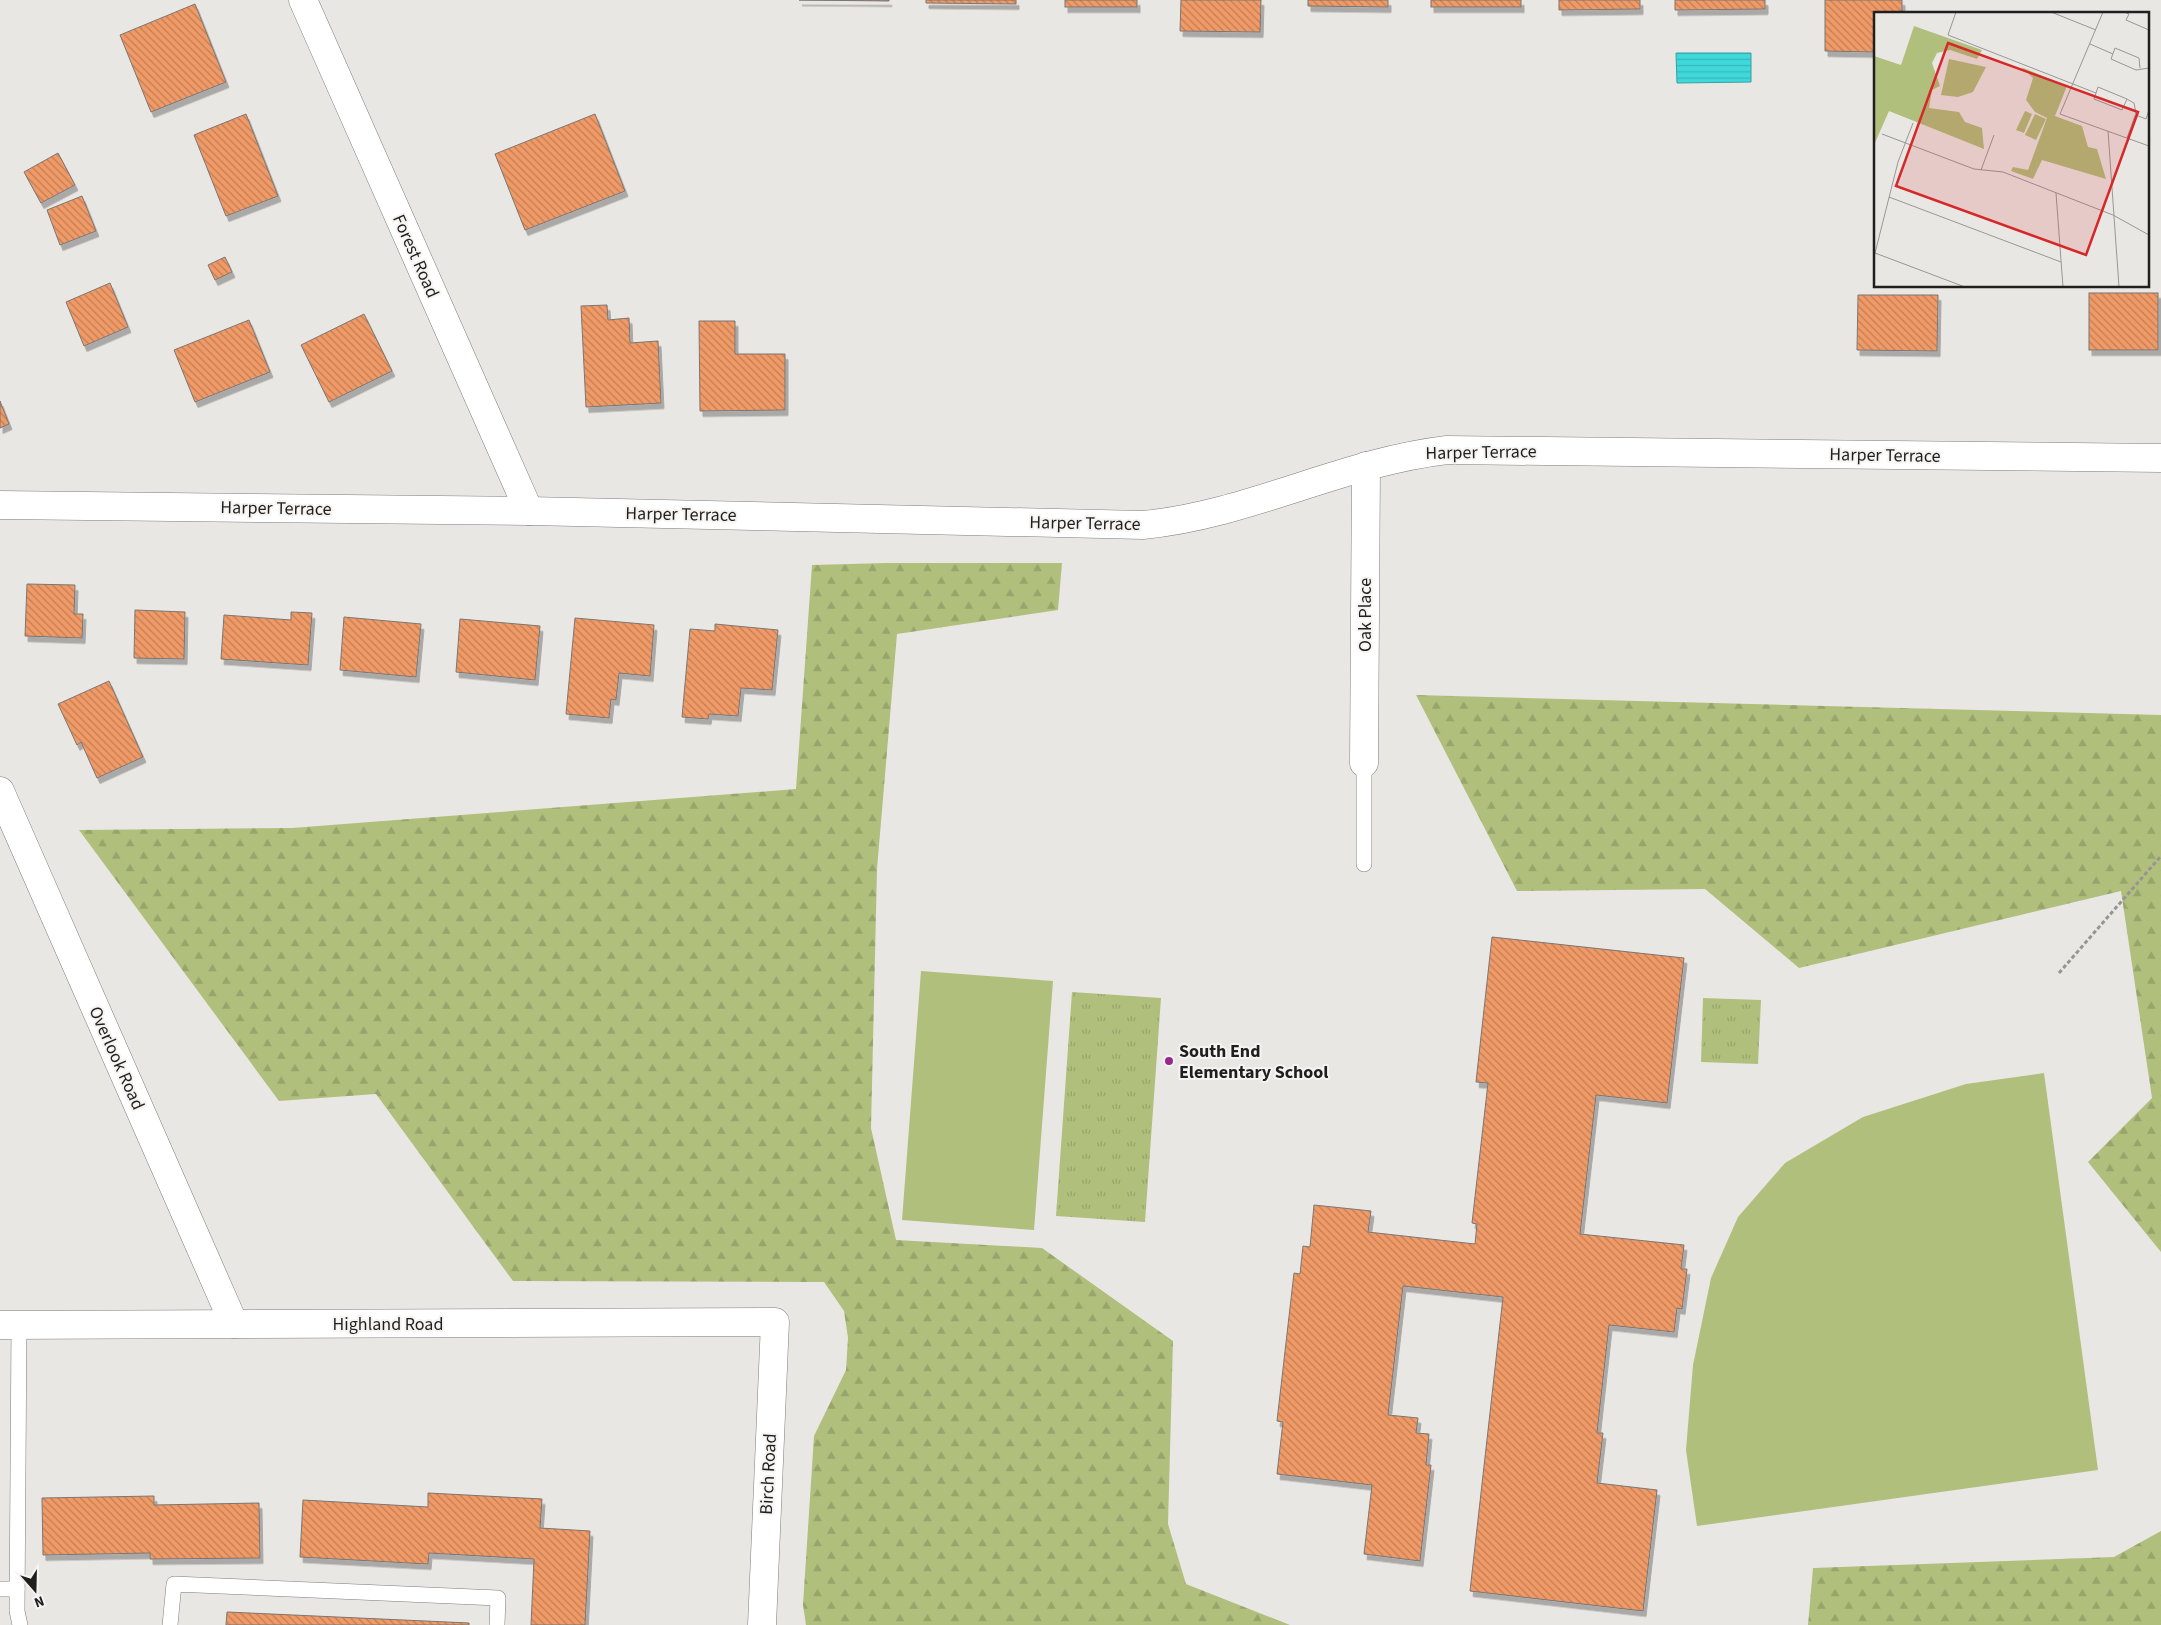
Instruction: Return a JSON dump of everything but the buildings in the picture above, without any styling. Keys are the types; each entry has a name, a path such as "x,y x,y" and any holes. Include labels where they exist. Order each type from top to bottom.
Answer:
{"street":[{"name":"Forest Road","path":"303,0 529,511"},
{"name":"Harper Terrace","path":"0,505 529,511 1144,525 1200,517 1392,458 1448,450 2161,458"},
{"name":"Oak Place","path":"1364,763 1366,466"},
{"name":"Overlook Road","path":"0,791 234,1324"},
{"name":"Highland Road","path":"9,1325 775,1322"},
{"name":"Birch Road","path":"762,1625 775,1322"}],"lane":[{"path":"1364,763 1364,864"},
{"path":"9,1325 17,1611 20,1625"},
{"path":"170,1625 174,1584 498,1598 497,1625"},
{"path":"0,1589 17,1589"}],"path":[{"path":"2059,973 2161,856"}],"green space":[{"path":"1062,563 1058,610 897,634 877,869 871,1128 896,1240 1042,1248 1173,1341 1168,1524 1186,1584 1290,1625 806,1625 803,1605 814,1436 846,1370 848,1338 844,1311 824,1282 513,1281 376,1094 279,1101 79,830 292,828 796,789 812,565"},
{"path":"1416,695 2161,715 2161,1252 2088,1162 2152,1098 2121,891 1799,968 1705,889 1517,891"},
{"path":"921,971 1053,981 1034,1230 902,1220"},
{"path":"1072,992 1161,998 1145,1222 1056,1216"},
{"path":"1703,998 1761,1000 1758,1064 1701,1062"},
{"path":"2044,1073 2098,1470 1697,1526 1686,1450 1693,1365 1711,1278 1738,1217 1785,1163 1863,1117 1966,1084"},
{"path":"2161,1531 2161,1625 1808,1625 1813,1568 2114,1557"}],"water":[{"path":"1676,53 1751,53 1751,82 1677,83"}],"place":[{"name":"South End Elementary School","path":"1169,1061"}]}
